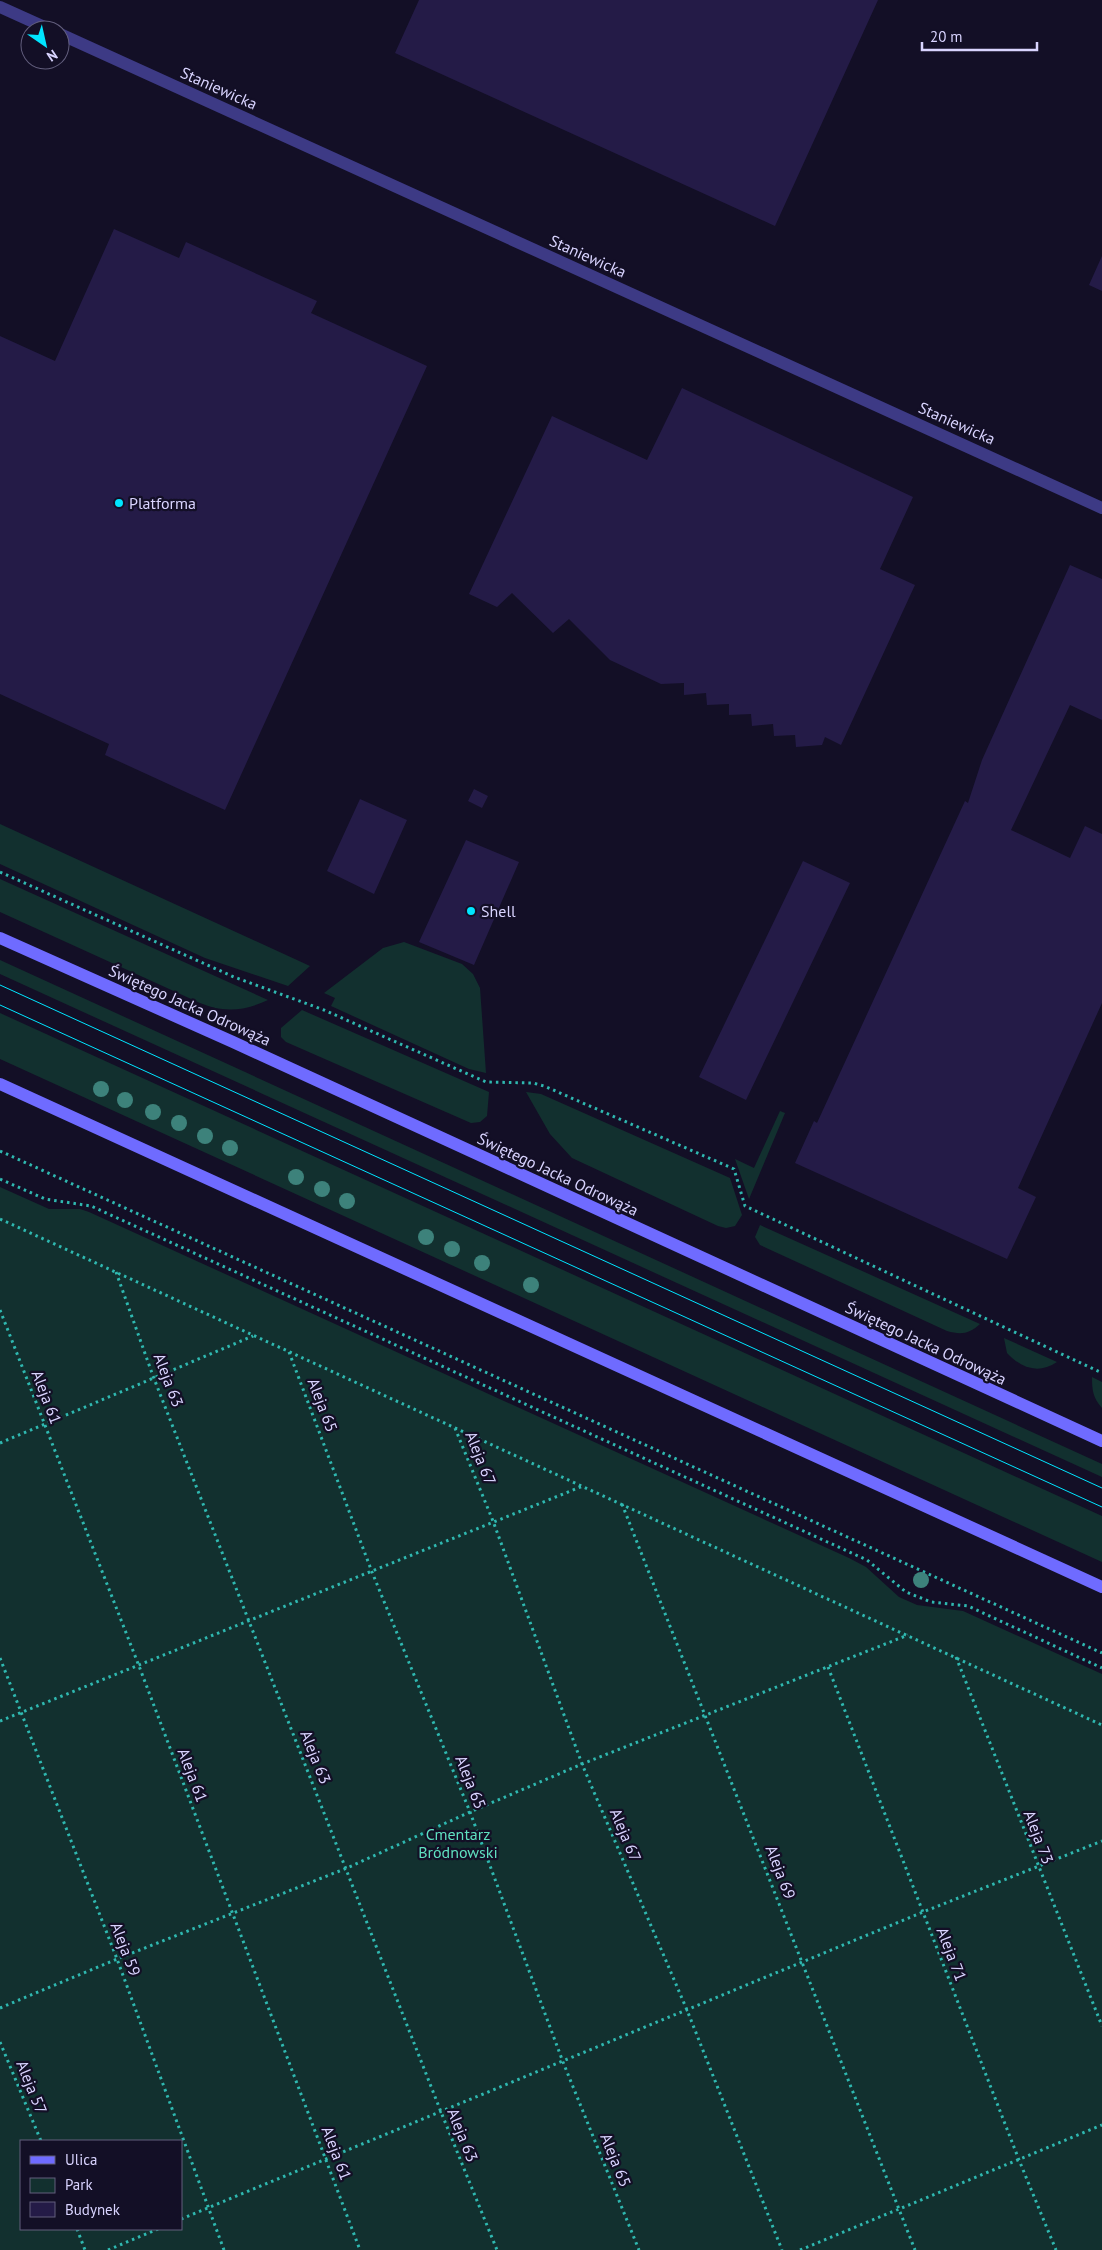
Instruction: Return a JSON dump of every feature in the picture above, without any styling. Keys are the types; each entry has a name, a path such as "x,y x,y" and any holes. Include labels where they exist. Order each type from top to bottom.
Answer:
{"main road":[{"name":"Świętego Jacka Odrowąża","path":"0,938 233,1042 1102,1441"},
{"path":"0,1084 1102,1587"}],"street":[{"path":"0,7 29,20"},
{"name":"Staniewicka","path":"70,39 1102,508"}],"path":[{"path":"0,872 234,977 324,1010 486,1082 533,1083 544,1086 734,1169 745,1206 1102,1373"},
{"path":"0,1151 1102,1653"},
{"path":"0,1179 45,1199 91,1206 856,1554 906,1592 931,1602 968,1606 1102,1668"},
{"path":"0,1219 956,1656 1102,1725"},
{"name":"Aleja 63","path":"116,1272 153,1376 441,2112 497,2250"},
{"name":"Aleja 61","path":"0,1310 139,1666 360,2250"},
{"path":"0,1443 153,1376 253,1336"},
{"name":"Aleja 65","path":"289,1352 372,1572 470,1812 563,2062 639,2250"},
{"name":"Aleja 67","path":"455,1428 493,1521 582,1764 687,2010 782,2250"},
{"path":"0,1720 250,1622 493,1521 584,1486"},
{"name":"Aleja 69","path":"622,1504 707,1716 915,2250"},
{"path":"0,2008 116,1959 347,1868 582,1764 707,1716 908,1634"},
{"name":"Aleja 73","path":"956,1656 1038,1868 1102,2026"},
{"name":"Aleja 59","path":"0,1658 116,1959 224,2250"},
{"name":"Aleja 71","path":"828,1667 1018,2160 1056,2250"},
{"path":"182,2219 923,1912 1038,1868 1102,1841"},
{"name":"Aleja 57","path":"0,2042 41,2140"},
{"path":"800,2250 1102,2126"},
{"path":"77,2230 86,2250"},
{"path":"108,2250 156,2230"}],"green space":[{"path":"0,824 310,966 288,986 205,958 0,864"},
{"path":"0,879 268,1000 251,1007 234,1009 217,1008 200,1003 0,912"},
{"path":"404,942 462,964 473,974 480,988 486,1073 469,1069 331,1006 335,998 324,993 383,948"},
{"path":"0,960 1102,1464 1102,1477 0,974"},
{"path":"302,1010 489,1092 487,1116 480,1122 471,1123 286,1042 281,1037 281,1028"},
{"path":"0,1013 1102,1516 1102,1562 0,1059"},
{"path":"526,1092 541,1094 730,1178 742,1215 735,1226 726,1228 718,1226 572,1158 550,1134"},
{"path":"780,1111 785,1113 749,1199 735,1159 754,1168"},
{"name":"Cmentarz Bródnowski","path":"0,1187 49,1209 80,1209 89,1212 849,1558 866,1567 899,1597 917,1605 963,1611 1102,1674 1102,2250 0,2250"},
{"path":"760,1225 980,1324 965,1333 947,1331 760,1245 755,1237"},
{"path":"1004,1338 1057,1362 1037,1369 1025,1366 1007,1353"},
{"path":"1092,1377 1102,1382 1102,1408 1094,1394"}],"building":[{"path":"419,0 878,0 775,226 395,53"},
{"path":"114,229 179,258 186,242 317,301 311,313 427,366 225,810 105,755 109,744 0,694 0,336 55,361"},
{"path":"1102,256 1102,291 1089,285"},
{"path":"682,388 913,497 880,569 915,585 841,745 825,737 822,745 796,747 795,735 774,736 773,724 752,726 751,714 729,715 729,704 707,705 706,693 684,695 684,683 661,684 610,660 569,619 553,633 512,593 497,607 469,594 552,416 647,460"},
{"path":"1070,565 1102,579 1102,720 1070,705 1011,830 1070,858 1085,826 1102,834 1102,1003 1018,1188 1036,1197 1007,1259 795,1163 814,1121 817,1123 965,801 968,803 982,760"},
{"path":"474,789 488,796 482,808 468,801"},
{"path":"360,799 407,820 374,894 327,871"},
{"path":"466,840 519,862 474,965 419,942"},
{"path":"803,861 850,883 746,1100 699,1077"}],"tram line":[{"path":"0,985 1102,1488"},
{"path":"0,1005 1102,1507"}],"place":[{"name":"Platforma","path":"119,503"},
{"name":"Shell","path":"471,911"}]}
